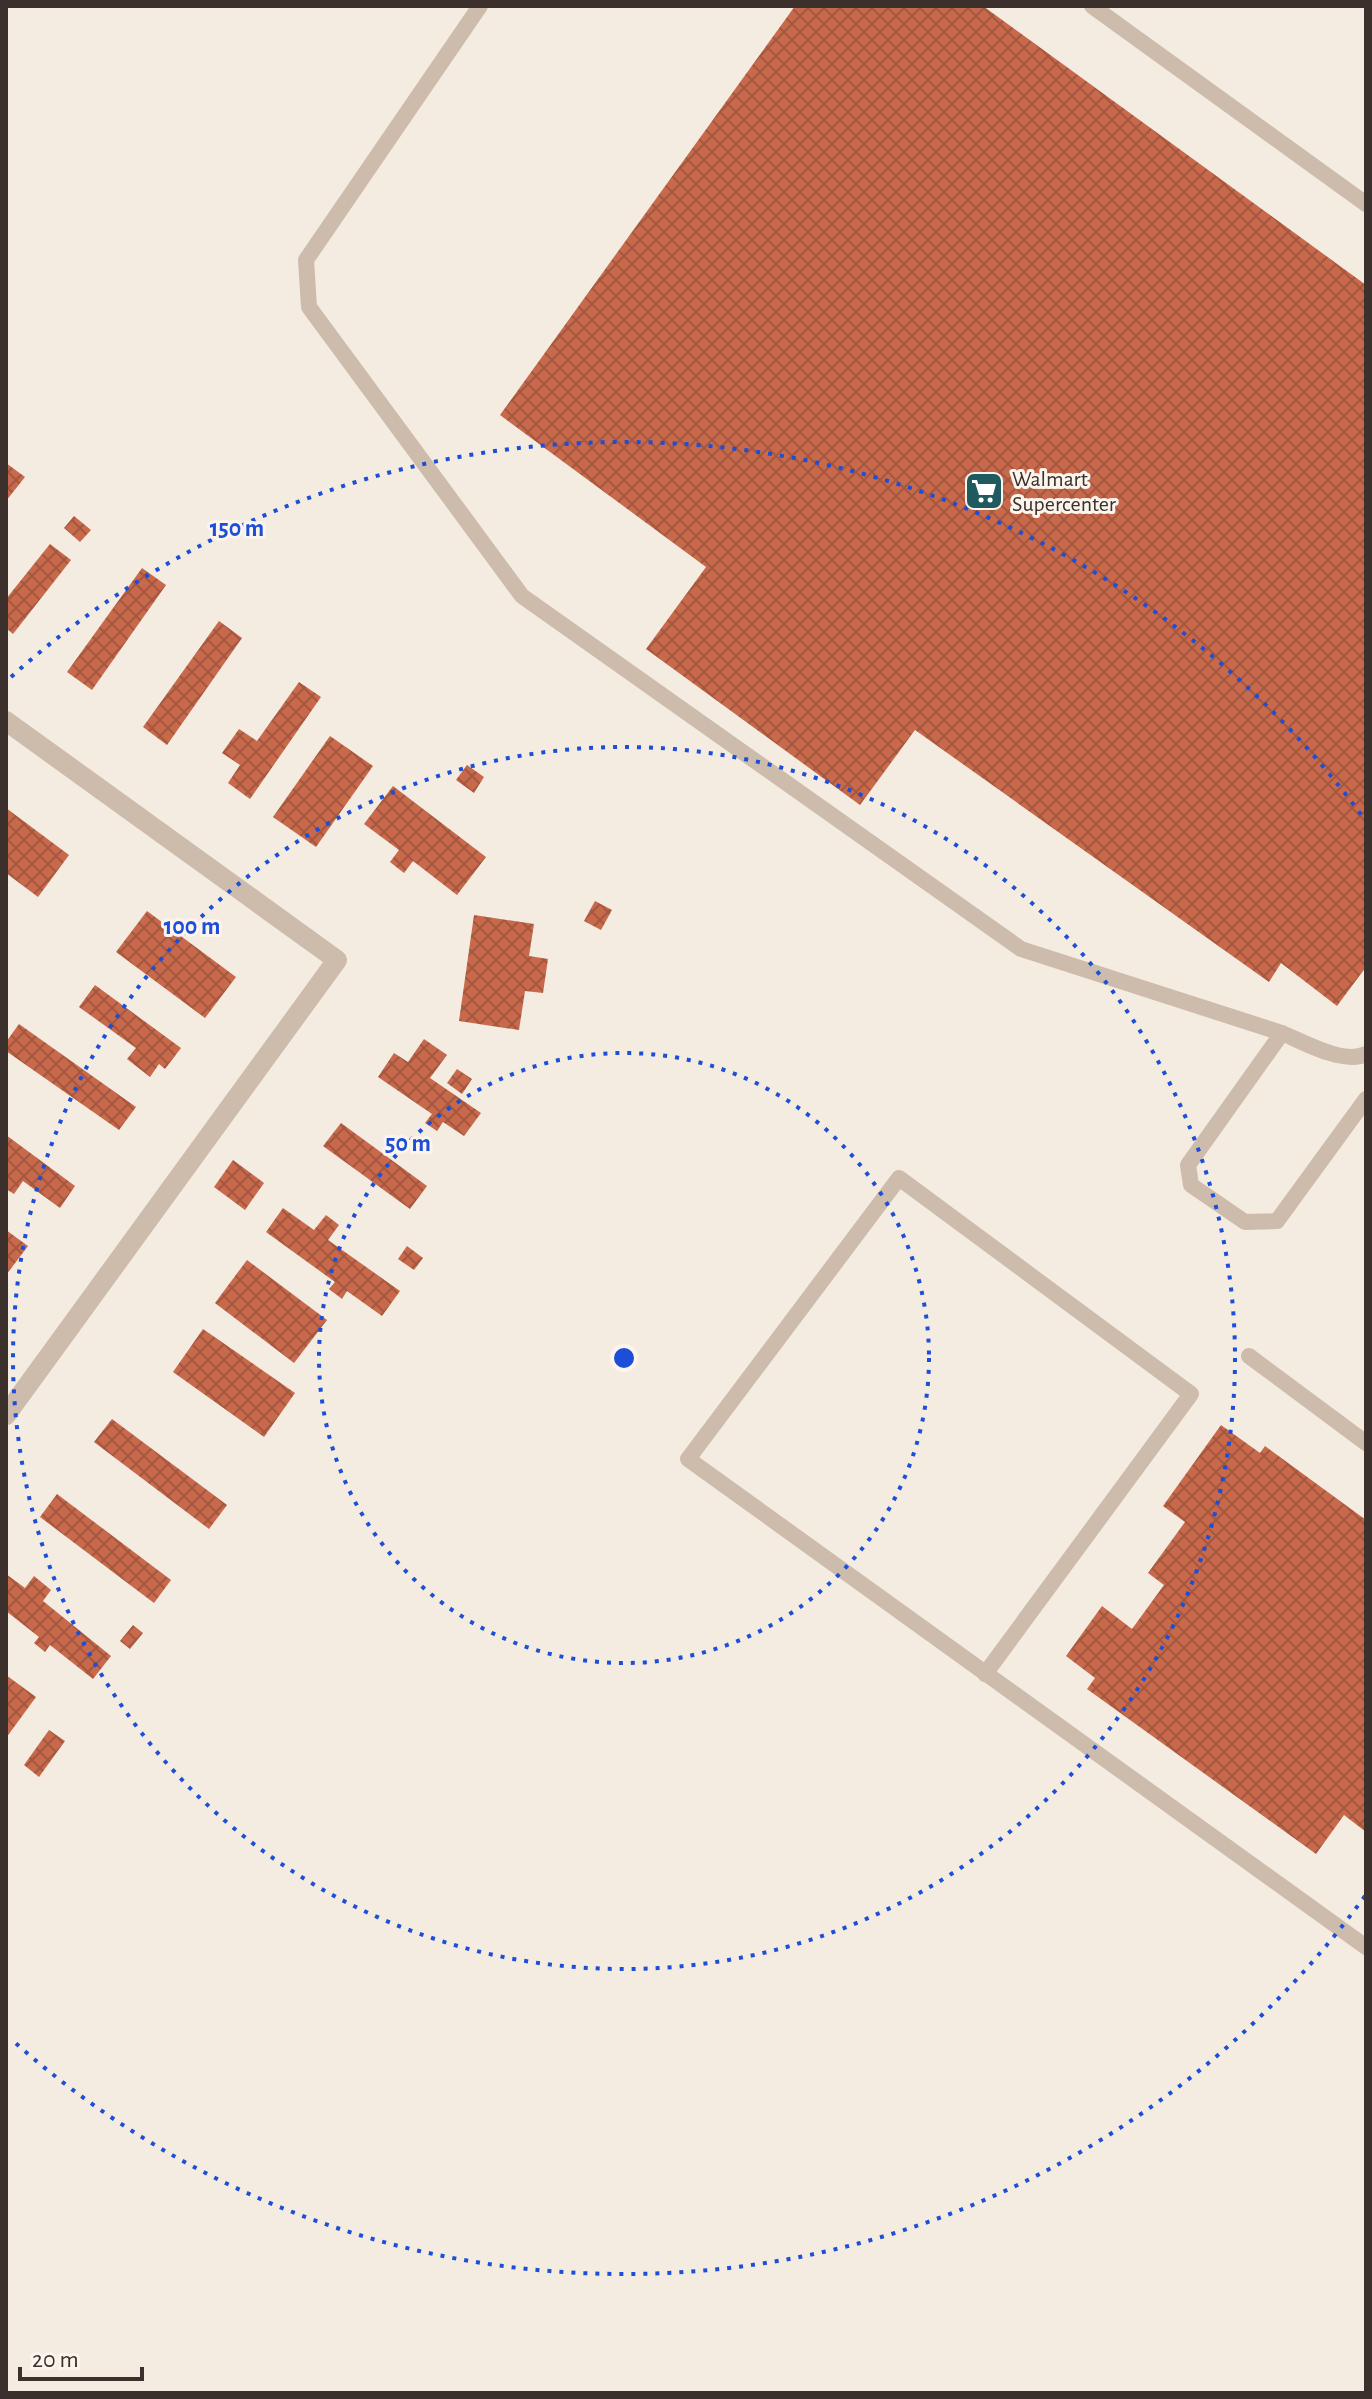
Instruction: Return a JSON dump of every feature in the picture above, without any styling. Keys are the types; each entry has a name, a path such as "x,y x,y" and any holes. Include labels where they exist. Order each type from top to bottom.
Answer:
{"street":[{"path":"6,721 337,960 6,1415"}],"lane":[{"path":"480,6 306,260 309,307 522,596 1021,949 1282,1033 1330,1054 1360,1057 1366,1054"},
{"path":"1092,6 1366,204"},
{"path":"1282,1033 1188,1165 1191,1185 1245,1222 1277,1221 1366,1099"},
{"path":"985,1674 1191,1394 899,1178 688,1459 985,1674 1364,1940"},
{"path":"1249,1356 1366,1443"}],"building":[{"name":"Walmart Supercenter","path":"795,6 983,6 1366,285 1366,967 1337,1006 1281,963 1269,982 915,730 860,805 646,649 706,567 500,415"},
{"path":"6,463 25,477 6,501"},
{"path":"74,516 91,530 80,542 64,528"},
{"path":"50,544 71,560 13,634 6,628 6,599"},
{"path":"142,568 166,585 92,690 67,672"},
{"path":"219,621 242,638 167,745 143,727"},
{"path":"299,682 321,697 250,799 228,783 240,765 222,753 239,729 257,741"},
{"path":"330,736 373,766 316,847 273,817"},
{"path":"467,765 484,777 474,793 456,780"},
{"path":"393,786 486,857 457,895 413,861 404,873 390,862 399,850 364,824"},
{"path":"6,808 69,855 38,897 6,873"},
{"path":"595,901 612,910 601,930 584,921"},
{"path":"147,911 236,977 205,1018 116,952"},
{"path":"474,915 534,924 529,956 548,959 543,993 525,991 519,1030 459,1021"},
{"path":"95,985 181,1048 165,1069 159,1064 150,1077 127,1059 136,1048 79,1007"},
{"path":"19,1024 136,1107 119,1130 6,1051 6,1042"},
{"path":"424,1039 447,1055 430,1078 481,1113 464,1136 443,1122 437,1131 425,1123 432,1114 378,1077 394,1053 408,1062"},
{"path":"457,1069 472,1079 462,1094 447,1083"},
{"path":"341,1123 427,1186 410,1209 323,1146"},
{"path":"6,1135 75,1186 60,1208 23,1181 14,1194 6,1189"},
{"path":"233,1160 264,1183 245,1210 214,1187"},
{"path":"283,1208 314,1230 326,1215 339,1225 328,1240 400,1291 382,1316 347,1291 342,1299 329,1289 335,1282 266,1232"},
{"path":"6,1230 28,1246 6,1275"},
{"path":"407,1246 423,1258 414,1270 398,1259"},
{"path":"247,1260 327,1320 294,1363 215,1303"},
{"path":"203,1329 295,1393 264,1437 173,1372"},
{"path":"112,1419 227,1505 209,1529 94,1442"},
{"path":"1221,1425 1260,1453 1265,1446 1366,1520 1366,1832 1344,1815 1316,1854 1087,1689 1095,1678 1066,1656 1102,1606 1132,1629 1164,1585 1148,1573 1185,1522 1163,1506"},
{"path":"57,1494 171,1580 154,1603 40,1517"},
{"path":"6,1574 25,1588 34,1576 51,1590 43,1601 111,1656 93,1679 50,1645 45,1652 34,1643 39,1637 6,1611"},
{"path":"133,1625 143,1633 130,1649 120,1641"},
{"path":"6,1675 36,1697 6,1738"},
{"path":"49,1730 65,1741 39,1777 24,1765"}],"place":[{"name":"Walmart Supercenter","path":"984,491"}]}
